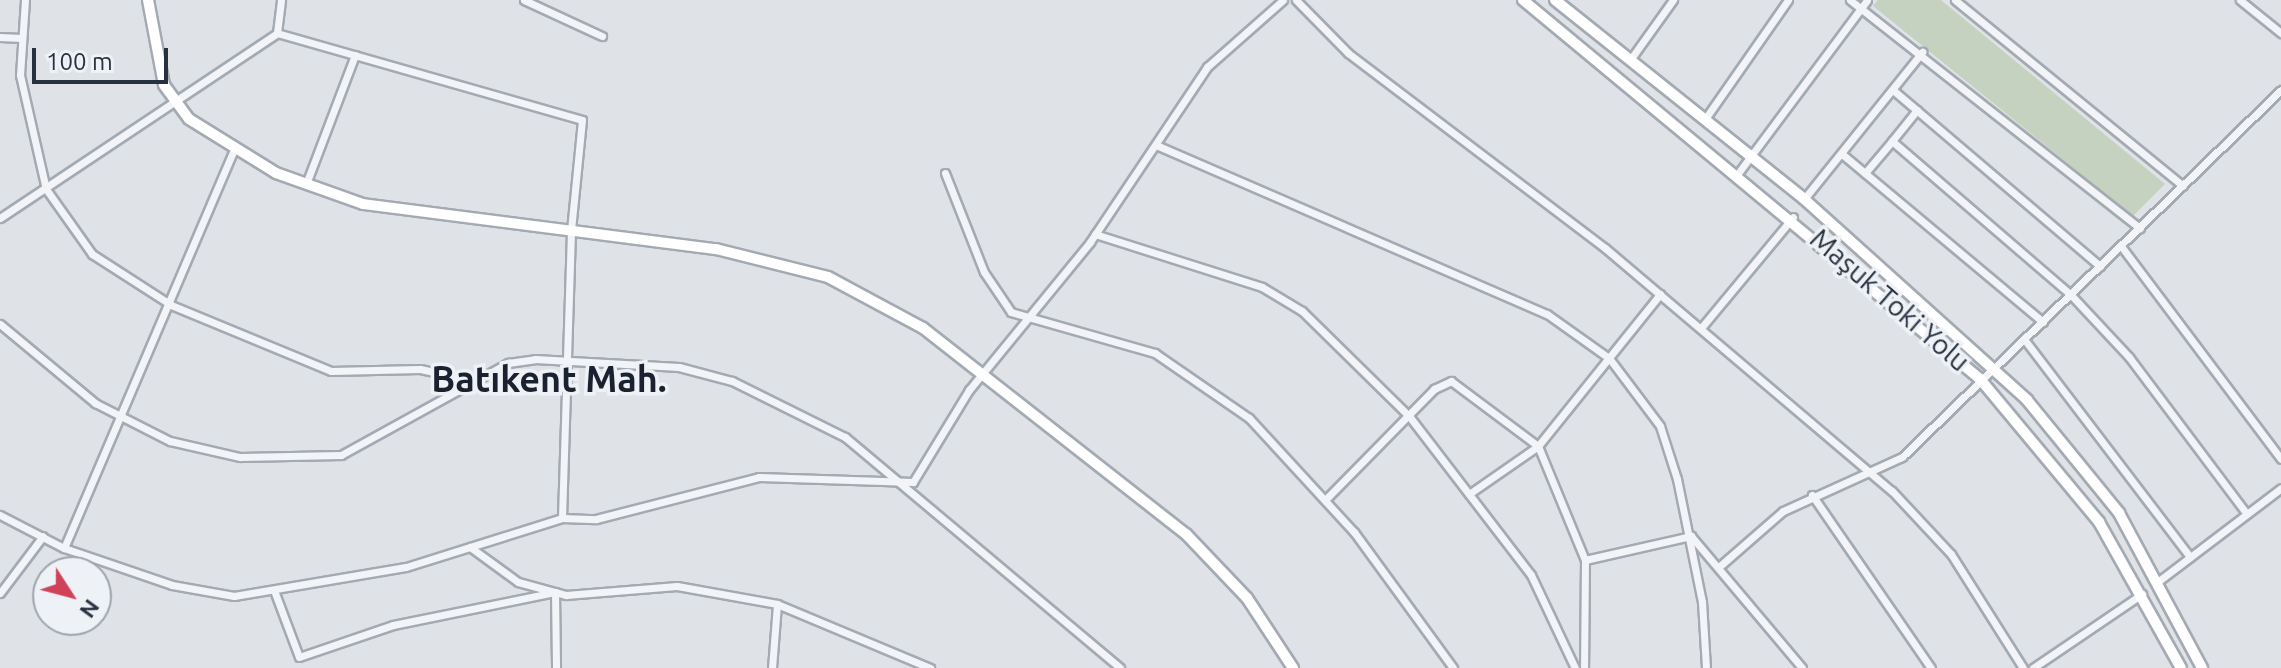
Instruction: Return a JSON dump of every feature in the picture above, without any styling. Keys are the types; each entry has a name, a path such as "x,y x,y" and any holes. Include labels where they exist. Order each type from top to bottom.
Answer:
{"main road":[{"path":"148,0 164,85 179,105 235,148 306,184 363,204 716,249 828,277 923,328 1186,534 1247,598 1293,668"},
{"name":"Maşuk Toki Yolu","path":"1523,0 1739,172 1980,379 2038,440 2144,593 2181,668"},
{"path":"1555,0 1804,199 1993,367 2081,465 2160,580 2202,668"}],"street":[{"path":"25,0 20,75 46,189 92,254 171,305 331,371 420,369 476,381"},
{"path":"0,218 179,105 277,33 281,0"},
{"path":"524,0 602,36"},
{"path":"0,515 64,548 172,585 234,596 275,593 470,547 562,518 596,519 759,477 831,474 907,484 918,477 982,374 1095,234 1207,67 1283,0"},
{"path":"1296,0 1348,53 1660,294 1873,475 1951,554 2023,668"},
{"path":"1630,60 1673,0"},
{"path":"1850,0 1922,52 2140,228"},
{"path":"1739,172 1867,0"},
{"path":"1955,0 2183,186"},
{"path":"2240,0 2281,33"},
{"path":"1705,119 1784,2"},
{"path":"277,33 582,120 571,231 562,518"},
{"path":"0,37 21,38"},
{"path":"1804,199 1922,52"},
{"path":"306,184 355,55"},
{"path":"1893,90 2100,266"},
{"path":"1721,565 1783,511 1812,495 1873,475 1902,457 2281,90"},
{"path":"1865,173 1917,110"},
{"path":"1892,141 2071,295 2129,357 2247,514"},
{"path":"1156,145 1532,307 1609,358 1660,426 1691,536 1706,668"},
{"path":"64,548 118,415 171,305 235,148"},
{"path":"1842,154 2043,322"},
{"path":"945,173 997,297 1025,321 1155,353 1185,368 1249,418 1325,500 1423,620 1453,668"},
{"path":"1701,328 1793,217"},
{"path":"1095,234 1280,296 1409,416 1531,575 1575,668"},
{"path":"2121,246 2281,459"},
{"path":"1469,494 1538,446 1660,294"},
{"path":"0,324 118,415 170,441 240,457 341,455 508,363 565,359 679,367 732,381 845,437 907,484 1120,668"},
{"path":"2024,339 2190,557"},
{"path":"1325,500 1409,416 1451,381 1538,446 1585,560 1584,668"},
{"path":"2160,580 2281,488"},
{"path":"1812,495 1931,668"},
{"path":"0,593 43,536"},
{"path":"1585,560 1691,536"},
{"path":"1691,536 1721,565 1802,668"},
{"path":"470,547 492,569 555,592"},
{"path":"299,657 393,625 555,592 677,586 777,604 930,668"},
{"path":"555,592 556,668"},
{"path":"275,593 303,668"},
{"path":"2033,668 2144,593"},
{"path":"772,668 777,604"}],"green space":[{"path":"1878,0 1941,0 2165,184 2133,216 1873,6"}],"district":[{"name":"Batıkent Mah.","path":"549,379"}]}
